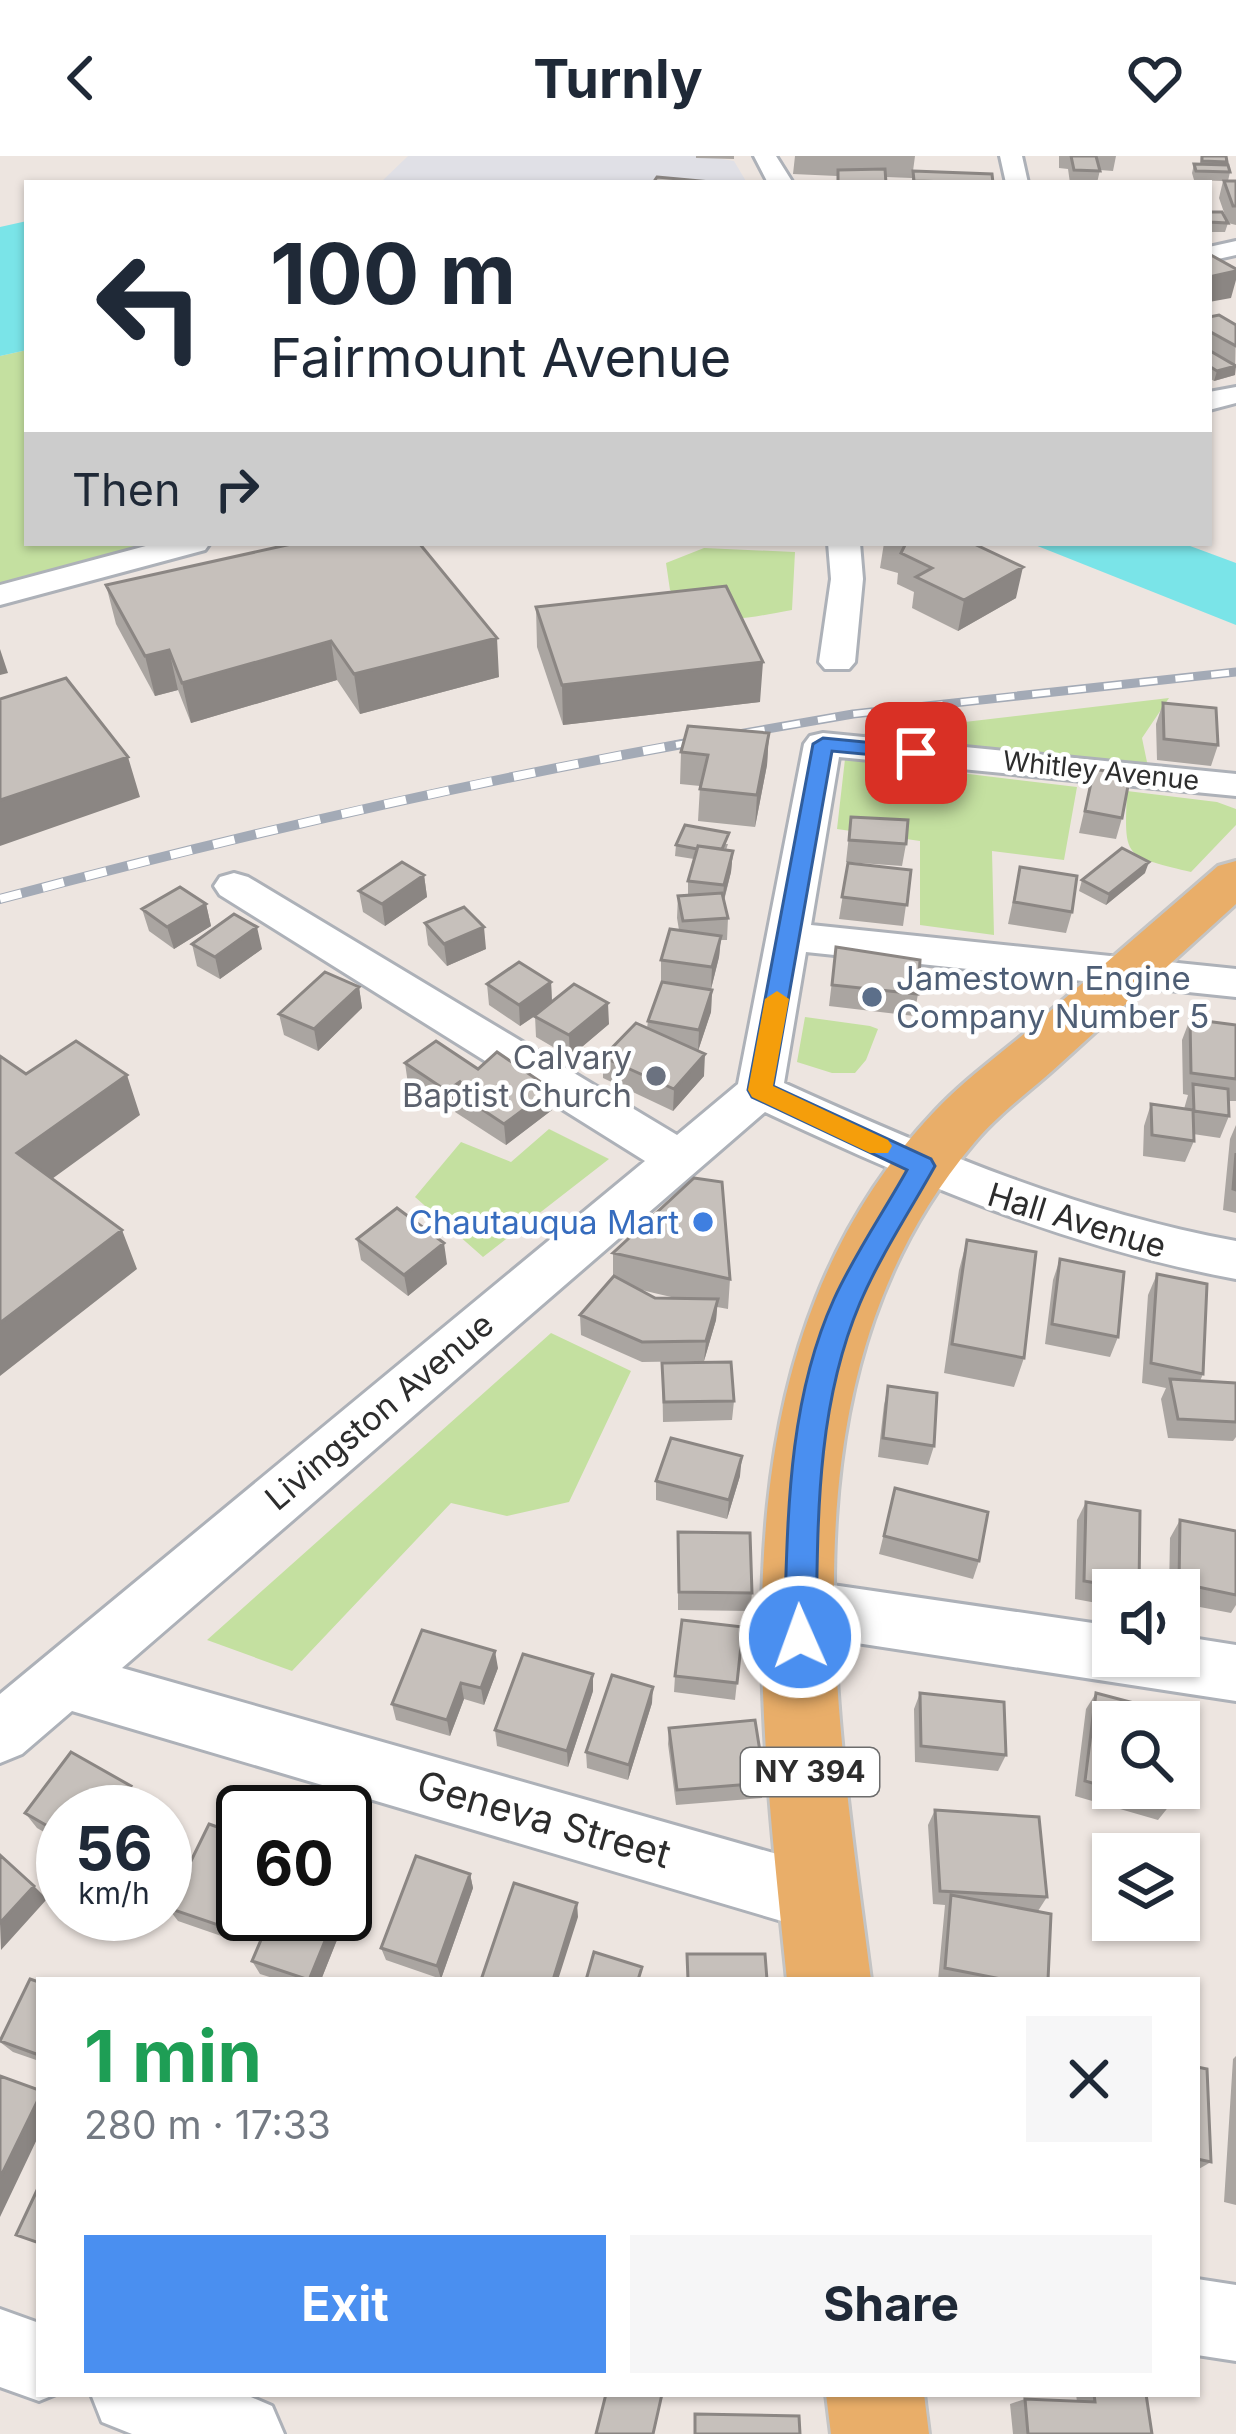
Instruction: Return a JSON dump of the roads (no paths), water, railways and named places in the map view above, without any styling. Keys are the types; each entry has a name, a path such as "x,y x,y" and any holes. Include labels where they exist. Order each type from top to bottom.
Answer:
{"main road":[{"name":"NY 394","path":"829,1977 797,1606 804,1485 817,1400 846,1302 922,1166 985,1097 1236,877"},
{"path":"875,2397 880,2434"}],"street":[{"path":"0,595 183,546"},
{"path":"837,662 847,579 844,546"},
{"name":"Whitley Avenue","path":"788,936 823,744 1236,785"},
{"path":"234,886 679,1159"},
{"path":"760,1090 788,936 1236,983"},
{"name":"Livingston Avenue","path":"0,1733 760,1090"},
{"name":"Hall Avenue","path":"760,1090 922,1166 1093,1231 1236,1260"},
{"path":"797,1606 1092,1651"},
{"path":"1200,1668 1236,1673"},
{"name":"Geneva Street","path":"62,1679 820,1899"},
{"path":"1200,2317 1236,2323"},
{"path":"0,2348 36,2361"},
{"path":"139,2397 244,2434"}],"water":[{"path":"24,222 24,351 0,356 0,227"},
{"path":"1038,546 1190,546 1236,563 1236,625"}],"railway":[{"path":"692,742 853,714 1236,672"},
{"path":"0,899 345,813 692,742"},
{"path":"676,745 692,742"}],"place":[{"name":"Jamestown Engine Company Number 5","path":"872,997"},
{"name":"Calvary Baptist Church","path":"656,1076"},
{"name":"Chautauqua Mart","path":"703,1222"}]}
